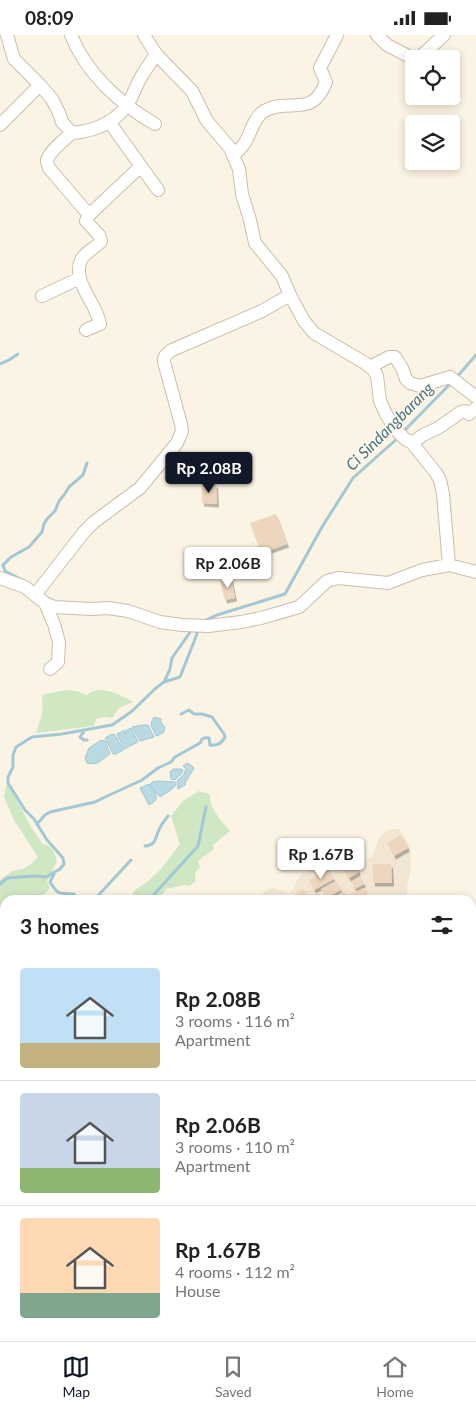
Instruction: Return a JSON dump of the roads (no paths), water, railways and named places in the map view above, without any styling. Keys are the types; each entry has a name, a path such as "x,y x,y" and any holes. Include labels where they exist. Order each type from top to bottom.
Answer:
{"street":[{"path":"7,35 14,59 52,99 62,122 72,133"},
{"path":"72,35 77,48 96,77 134,111 155,124"},
{"path":"144,35 156,54 192,91 203,115 228,146 239,169 244,200 255,243 282,276 304,321 314,333 374,370 377,376 380,401 383,408 404,437 436,473 442,487 449,565"},
{"path":"233,156 244,144 256,119 264,111 283,106 310,104 318,98 326,82 320,68 337,35"},
{"path":"377,35 387,45 405,54"},
{"path":"428,50 444,35"},
{"path":"89,215 49,168 47,159 72,133 84,132 110,123 128,104 142,74 156,54"},
{"path":"1,121 40,85"},
{"path":"110,123 158,190"},
{"path":"86,329 100,324 97,313 80,278 79,268 84,256 101,241 99,235 86,221 89,215 142,166"},
{"path":"42,295 80,278"},
{"path":"40,599 84,532 94,522 140,488 177,443 182,431 164,362 166,354 262,311 290,295"},
{"path":"370,367 389,357 395,357 410,383 420,386 450,377 476,397"},
{"path":"404,437 423,435 438,428 461,412 469,413 476,408"},
{"path":"0,577 26,587 40,599 54,607 108,608 128,611 160,621 182,625 208,626 261,618 299,607 326,581 338,578 388,583 422,570 449,565 475,570"},
{"path":"40,599 54,625 60,642 58,662 50,669"}],"water":[{"path":"154,717 161,719 165,728 163,733 156,736 151,725"},
{"path":"148,725 154,737 140,741 132,727"},
{"path":"131,728 138,742 124,749 117,734 125,730 125,734"},
{"path":"112,734 115,735 123,750 116,754 113,754 105,738"},
{"path":"101,740 105,741 110,754 97,763 87,763 85,758 89,748"},
{"path":"187,763 194,768 185,785 178,789 177,781 184,774 186,769 183,766"},
{"path":"173,769 183,770 175,780 171,779 170,772"},
{"path":"152,782 175,782 176,785 160,797 150,785"},
{"path":"149,784 156,798 149,805 140,788"}],"waterway":[{"path":"0,364 18,354"},
{"name":"Ci Sindangbarang","path":"455,379 476,355"},
{"name":"Ci Sindangbarang","path":"403,432 451,383"},
{"name":"Ci Sindangbarang","path":"204,621 217,615 285,594 322,527 353,478 399,437"},
{"path":"26,582 5,571 3,565 11,557 29,547 42,532 44,524 55,511 59,501 69,487 83,475 87,463"},
{"path":"164,682 170,669 172,658 193,628"},
{"path":"0,884 7,878 46,877 60,869 64,864 63,858 47,840 8,783 16,747 32,737 112,725 131,712 164,682 180,677 197,634 196,629"},
{"path":"37,824 50,812 95,802 142,780 158,768 171,762 175,757 200,743 203,738 209,738 210,745 215,745 219,744 225,737 212,717 194,714 189,710 181,714"},
{"path":"85,730 80,737 87,740"},
{"path":"154,895 198,846 206,807"},
{"path":"145,846 151,845 154,842 168,816"},
{"path":"99,895 131,860"},
{"path":"54,874 50,882 55,890 75,895"}]}
